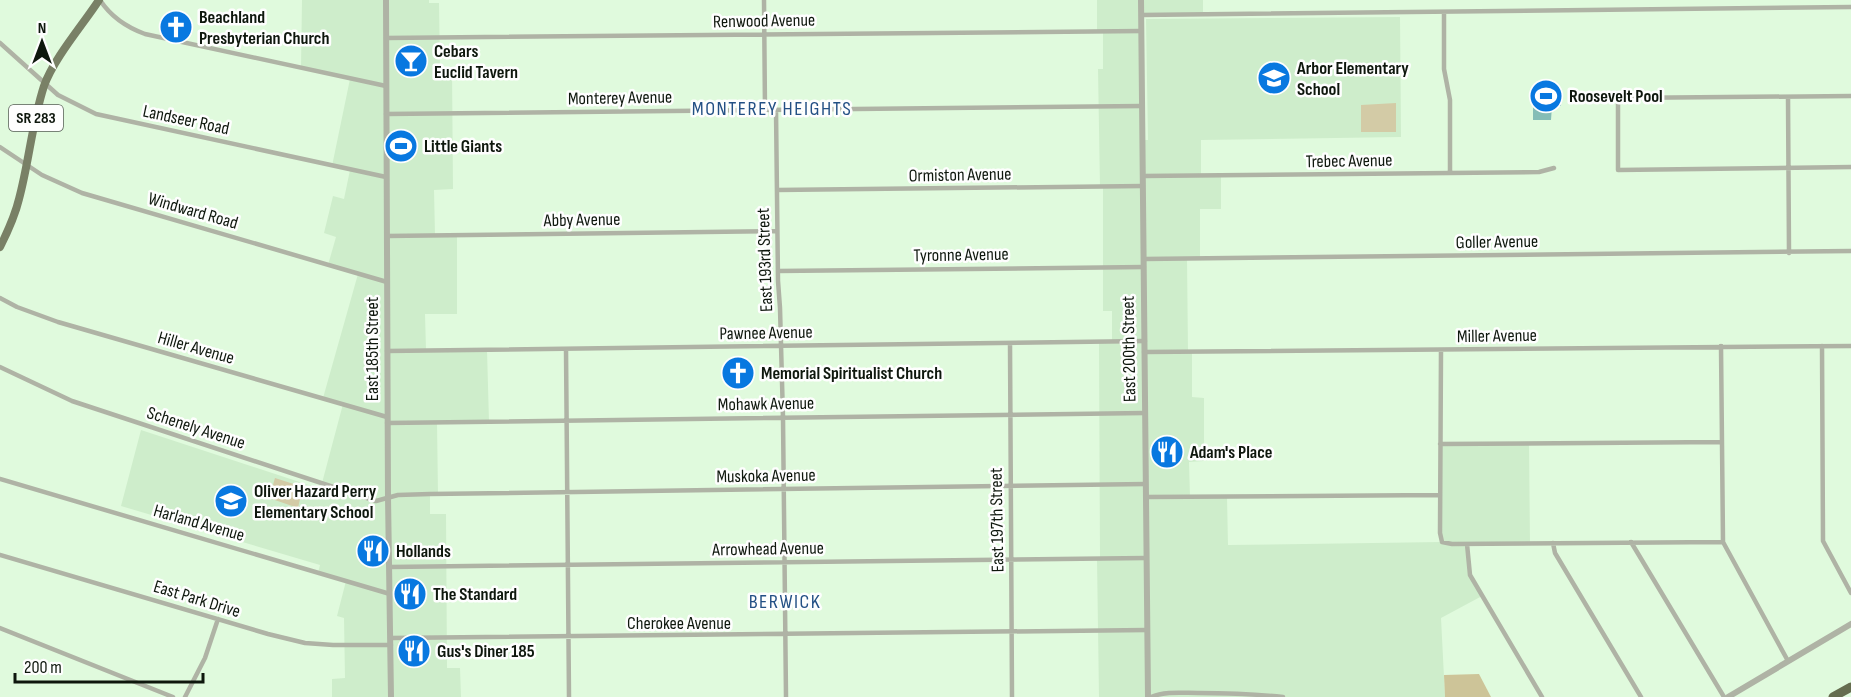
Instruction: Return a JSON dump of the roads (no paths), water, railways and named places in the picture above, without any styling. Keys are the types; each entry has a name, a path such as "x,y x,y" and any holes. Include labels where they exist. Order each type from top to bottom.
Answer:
{"highway":[{"path":"1833,697 1851,687"}],"main road":[{"name":"SR 283","path":"0,246 16,211 45,83 100,0"}],"street":[{"path":"100,0 107,12 145,34 386,86"},
{"name":"East 185th Street","path":"386,0 387,420 391,697"},
{"path":"764,0 765,110"},
{"name":"East 200th Street","path":"1141,0 1149,697"},
{"path":"1141,15 1792,5 1851,7"},
{"path":"1444,12 1444,69 1450,100 1450,173"},
{"name":"Renwood Avenue","path":"386,38 1142,31"},
{"name":"Landseer Road","path":"0,44 58,95 96,114 387,177"},
{"path":"1788,96 1789,253"},
{"path":"1851,96 1618,99 1618,170 1851,167"},
{"name":"Monterey Avenue","path":"386,114 1142,106"},
{"name":"East 193rd Street","path":"776,110 786,697"},
{"name":"Windward Road","path":"0,147 42,175 82,193 387,282"},
{"name":"Trebec Avenue","path":"1143,176 1539,172 1554,168"},
{"name":"Ormiston Avenue","path":"777,190 1143,186"},
{"name":"Abby Avenue","path":"387,236 777,231"},
{"name":"Goller Avenue","path":"1144,259 1851,251"},
{"name":"Tyronne Avenue","path":"778,271 1144,267"},
{"name":"Hiller Avenue","path":"0,298 17,308 58,322 387,420"},
{"name":"Pawnee Avenue","path":"387,351 1145,341"},
{"name":"East 197th Street","path":"1010,343 1012,697"},
{"name":"Miller Avenue","path":"1144,352 1851,345"},
{"path":"1721,346 1723,543 1788,662"},
{"path":"1822,346 1823,541 1851,592"},
{"path":"566,350 569,697"},
{"path":"1441,350 1440,533 1442,542 1467,544 1723,543"},
{"name":"Schenely Avenue","path":"0,367 72,401 376,501 388,497"},
{"name":"Mohawk Avenue","path":"387,420 567,421 1145,413"},
{"path":"1440,444 1722,442"},
{"name":"Harland Avenue","path":"0,479 390,594"},
{"name":"Muskoka Avenue","path":"388,497 430,494 1146,484"},
{"path":"1146,497 1440,495"},
{"path":"1553,543 1555,553 1641,697"},
{"path":"1631,543 1726,697 1851,624"},
{"path":"1467,544 1470,575 1542,697"},
{"name":"East Park Drive","path":"0,555 305,643 333,645 391,642"},
{"name":"Arrowhead Avenue","path":"390,567 1146,558"},
{"path":"185,697 205,658 218,619"},
{"path":"0,628 173,697"},
{"name":"Cherokee Avenue","path":"391,642 569,637 1147,630"},
{"path":"1149,697 1167,693 1246,693 1283,697"}],"water":[{"name":"Roosevelt Pool","path":"1533,87 1560,87 1561,106 1552,106 1551,120 1533,120"}],"place":[{"name":"Beachland Presbyterian Church","path":"176,27"},
{"name":"Cebars Euclid Tavern","path":"411,61"},
{"name":"Arbor Elementary School","path":"1274,78"},
{"name":"Roosevelt Pool","path":"1546,96"},
{"name":"Little Giants","path":"401,146"},
{"name":"Memorial Spiritualist Church","path":"738,373"},
{"name":"Adam's Place","path":"1167,452"},
{"name":"Oliver Hazard Perry Elementary School","path":"231,501"},
{"name":"Hollands","path":"373,551"},
{"name":"The Standard","path":"410,594"},
{"name":"Gus's Diner 185","path":"414,651"}],"district":[{"name":"MONTEREY HEIGHTS","path":"772,109"},
{"name":"BERWICK","path":"785,602"}]}
